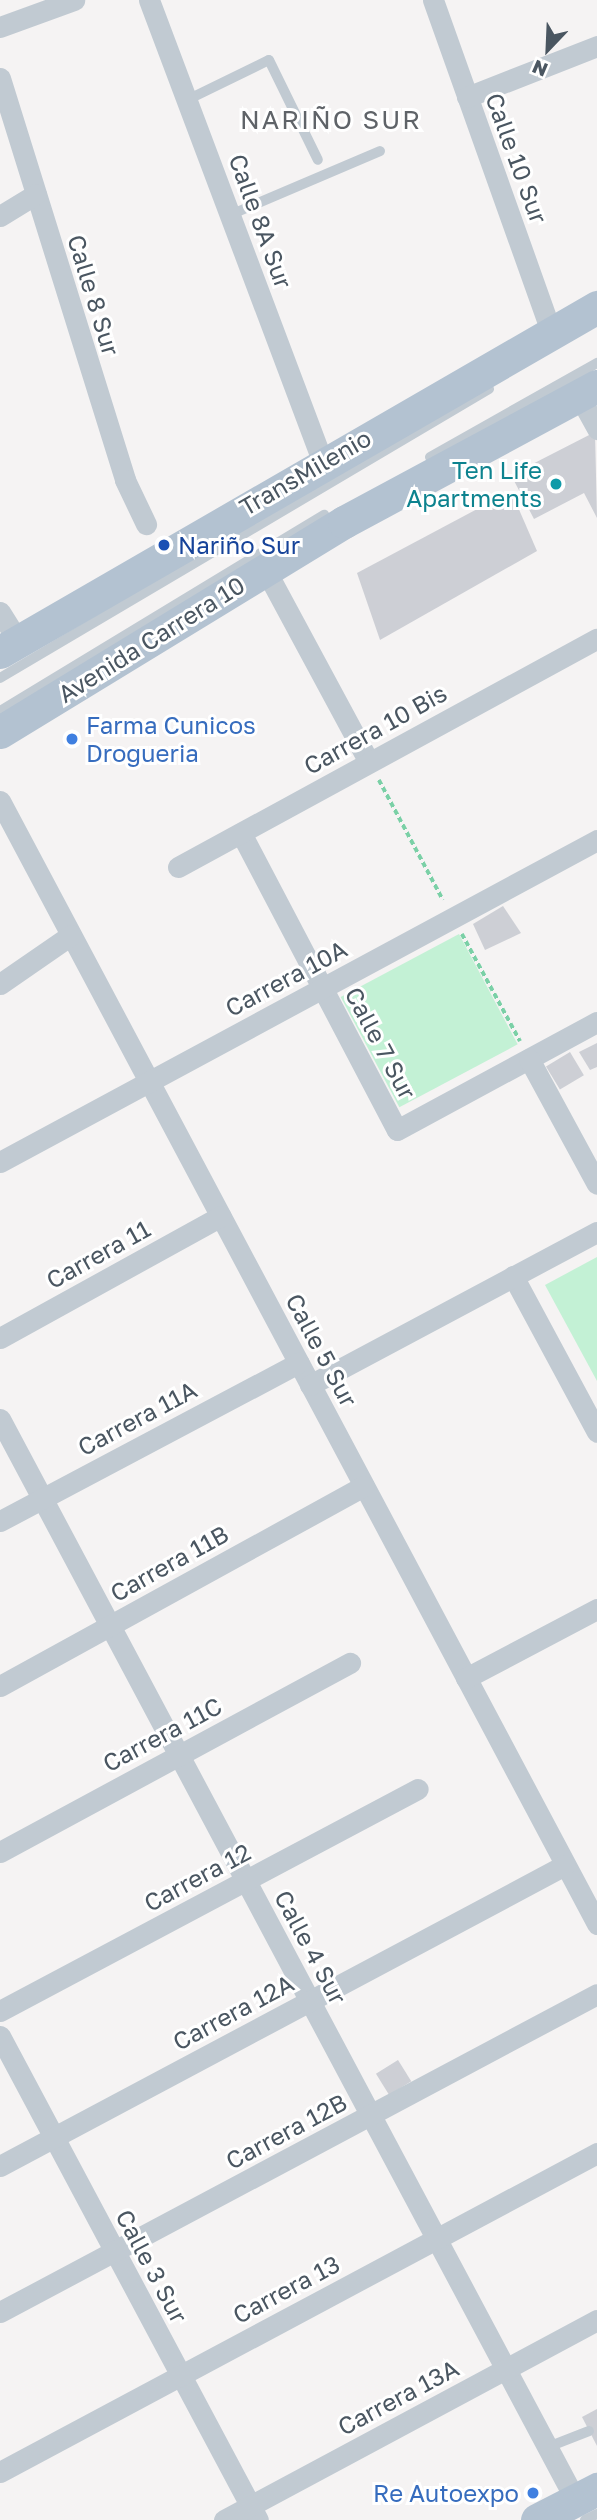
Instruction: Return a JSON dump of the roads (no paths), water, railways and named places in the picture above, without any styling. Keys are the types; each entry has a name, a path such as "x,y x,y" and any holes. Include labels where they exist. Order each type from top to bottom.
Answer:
{"main road":[{"path":"9,646 322,461 597,307"},
{"name":"Avenida Carrera 10","path":"0,732 265,569 588,391"},
{"path":"537,2520 588,2505"}],"street":[{"path":"0,27 74,0"},
{"name":"Calle 8A Sur","path":"149,0 322,461"},
{"name":"Calle 10 Sur","path":"433,0 552,334"},
{"path":"467,97 597,46"},
{"name":"Calle 8 Sur","path":"0,78 125,480 146,524"},
{"path":"0,216 36,194"},
{"path":"588,391 597,429"},
{"path":"265,569 369,762"},
{"path":"0,612 9,646"},
{"name":"Carrera 10 Bis","path":"178,867 597,639"},
{"name":"Calle 5 Sur","path":"0,801 597,1924"},
{"name":"Calle 7 Sur","path":"241,833 397,1130 529,1059"},
{"name":"Carrera 10A","path":"0,1162 597,840"},
{"path":"0,985 71,935"},
{"path":"597,1022 529,1059 597,1184"},
{"name":"Carrera 11","path":"2,1333 221,1216"},
{"path":"310,1385 597,1232"},
{"path":"513,1276 597,1432"},
{"name":"Carrera 11A","path":"0,1521 299,1363"},
{"name":"Calle 4 Sur","path":"0,1419 548,2447 588,2505"},
{"name":"Carrera 11B","path":"0,1686 364,1486"},
{"path":"466,1678 597,1609"},
{"name":"Carrera 11C","path":"0,1852 350,1663"},
{"name":"Carrera 12","path":"0,2011 418,1789"},
{"name":"Carrera 12A","path":"0,2166 565,1865"},
{"name":"Carrera 12B","path":"0,2312 116,2253 597,1994"},
{"name":"Calle 3 Sur","path":"0,2036 254,2513"},
{"name":"Carrera 13","path":"0,2472 597,2153"},
{"name":"Carrera 13A","path":"224,2520 254,2513 597,2320"}],"lane":[{"path":"187,100 269,60 318,160"},
{"path":"230,215 380,151"},
{"path":"420,463 597,363"},
{"name":"TransMilenio","path":"0,678 504,380"},
{"name":"TransMilenio","path":"0,711 339,507"},
{"path":"548,2447 589,2431"}],"place":[{"name":"Ten Life Apartments","path":"556,484"},
{"name":"Nariño Sur","path":"164,545"},
{"name":"Farma Cunicos Drogueria","path":"72,739"},
{"name":"Re Autoexpo","path":"533,2493"}],"district":[{"name":"NARIÑO SUR","path":"331,120"}]}
